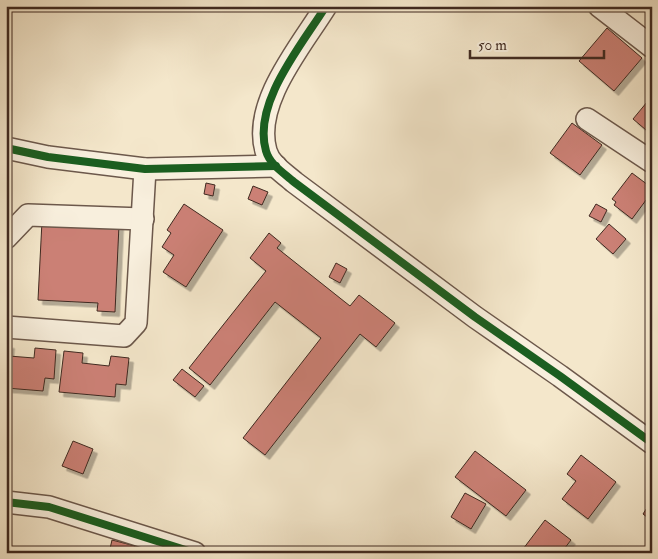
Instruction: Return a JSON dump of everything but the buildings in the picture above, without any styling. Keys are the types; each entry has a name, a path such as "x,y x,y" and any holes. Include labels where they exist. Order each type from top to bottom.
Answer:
{"street":[{"path":"326,6 282,74 268,108 264,135 266,152 276,166 475,317 652,443"},
{"path":"599,6 652,47"},
{"path":"588,119 652,162"},
{"path":"6,148 48,157 145,169 276,166"},
{"path":"6,327 124,336 136,323 145,169"},
{"path":"6,238 28,215 143,219"},
{"path":"6,502 50,507 195,553"}],"cycle path":[{"path":"326,6 293,56 273,94 266,114 264,133 268,156 294,182 475,317 652,443"},
{"path":"6,148 48,157 145,169 276,166"},
{"path":"6,502 49,507 195,553"}]}
